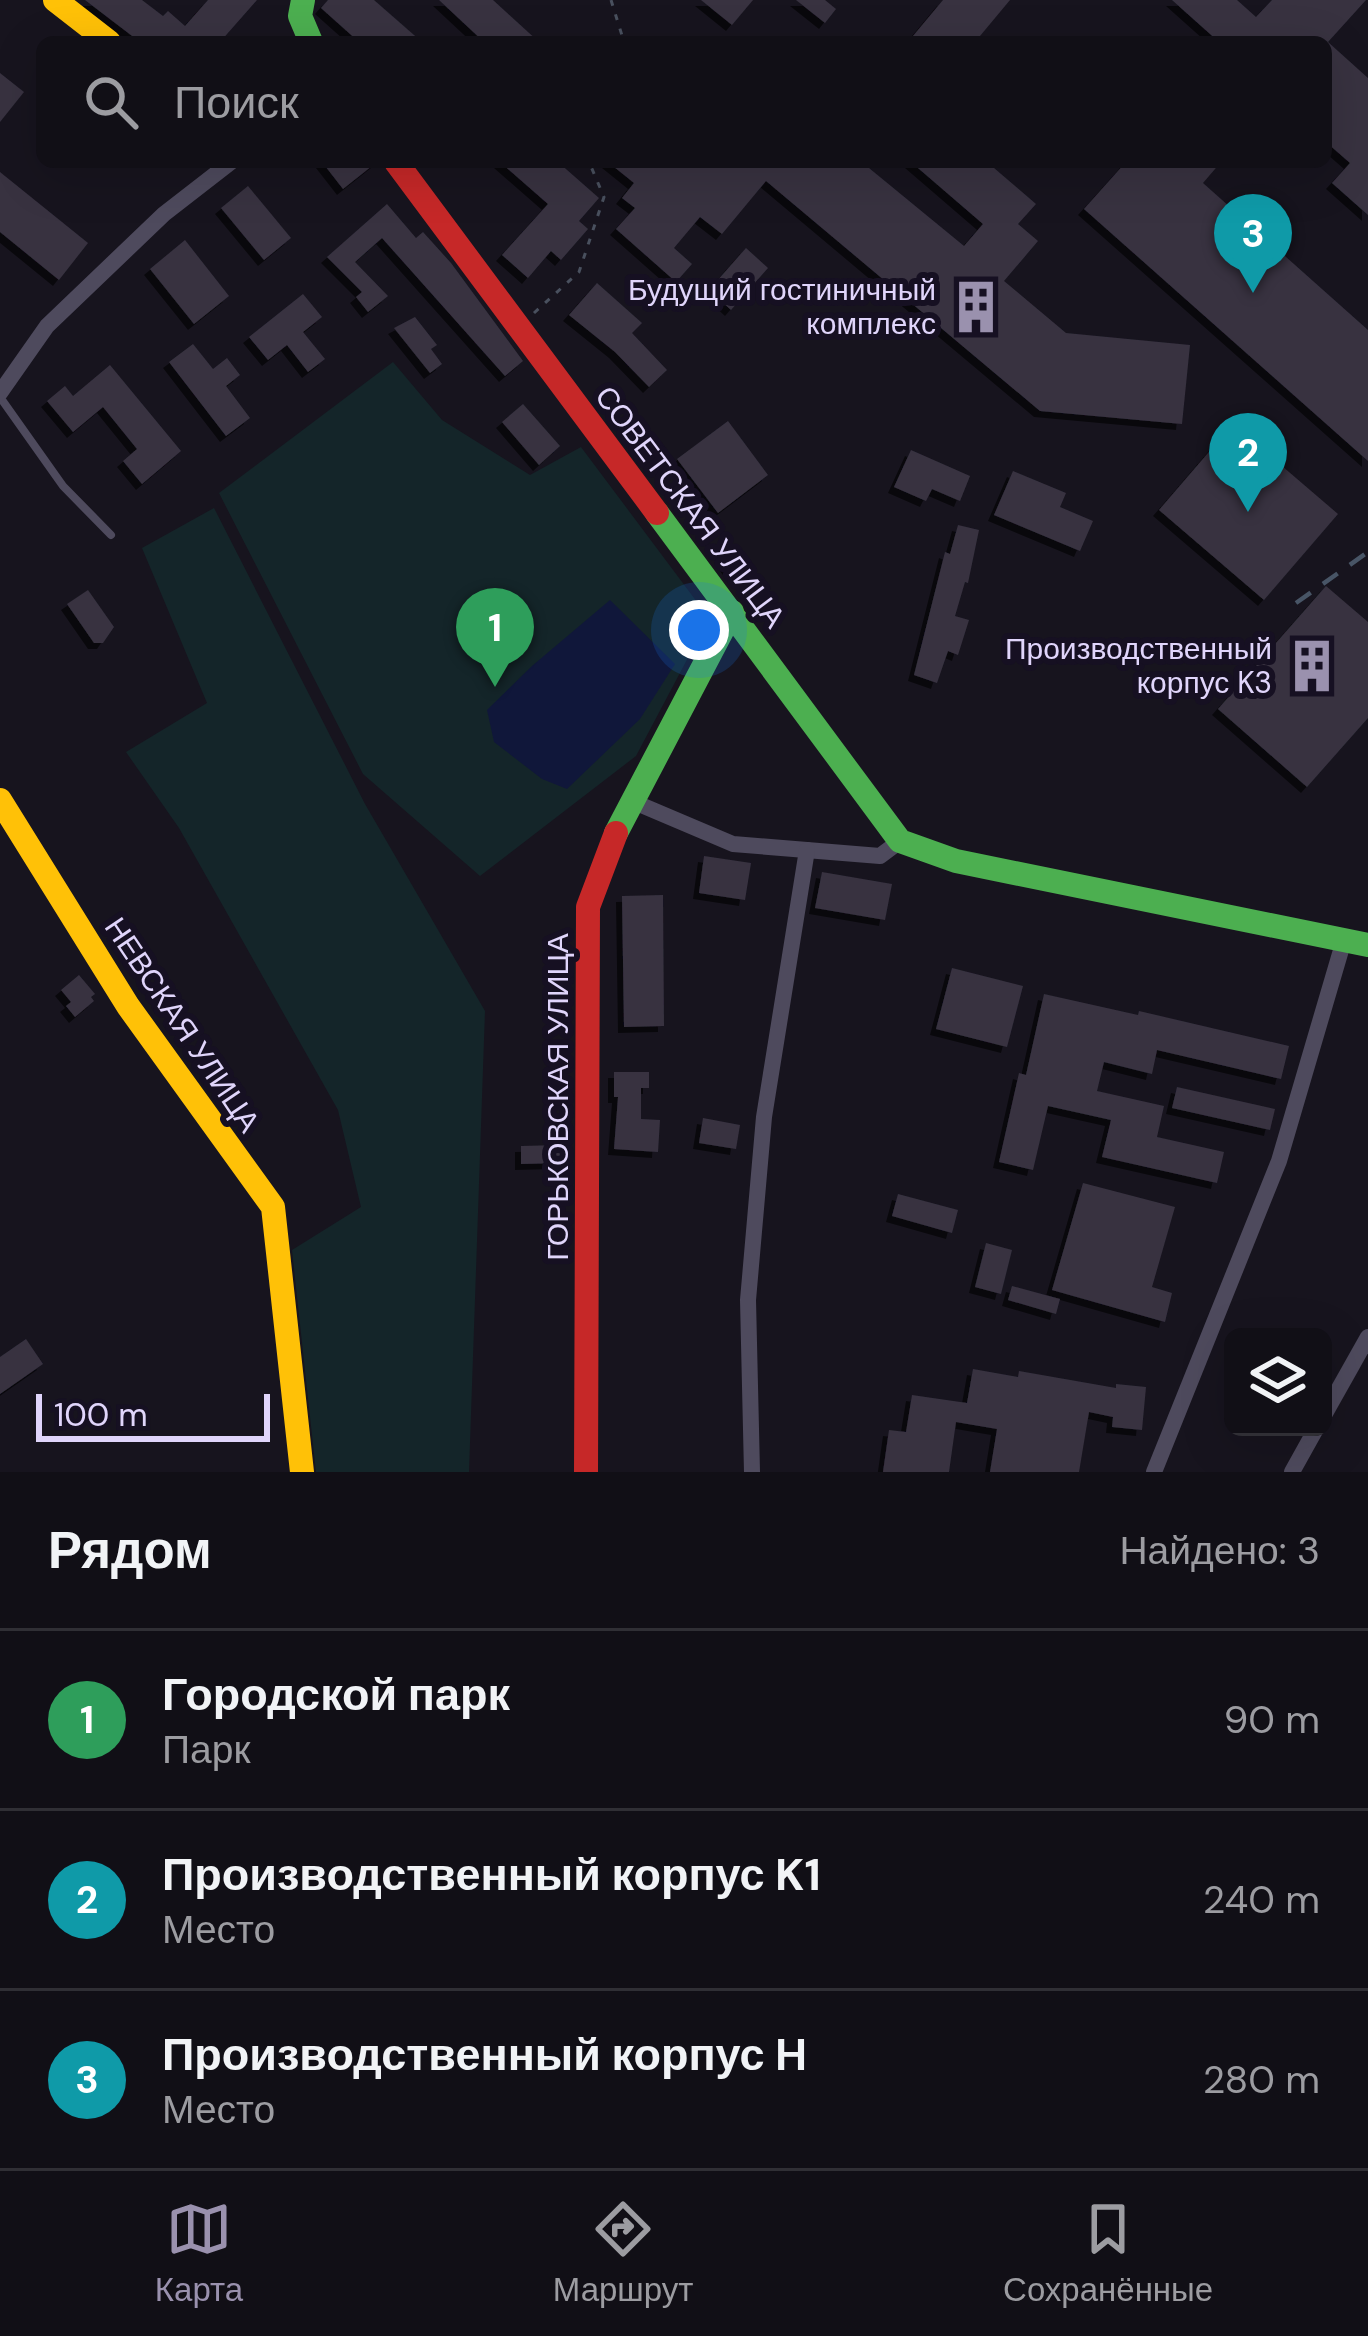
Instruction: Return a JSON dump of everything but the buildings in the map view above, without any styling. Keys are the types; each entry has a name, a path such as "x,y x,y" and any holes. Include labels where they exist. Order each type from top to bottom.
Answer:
{"street":[{"path":"55,0 101,36"},
{"path":"303,0 300,16 308,36"},
{"path":"0,395 47,326 164,214 223,168"},
{"name":"СОВЕТСКАЯ УЛИЦА","path":"400,168 900,842"},
{"name":"ГОРЬКОВСКАЯ УЛИЦА","path":"586,1472 588,907 605,854 732,613"},
{"name":"НЕВСКАЯ УЛИЦА","path":"0,800 128,1006 272,1208 302,1472"},
{"path":"634,802 733,844 880,856 900,842 956,861 1356,942 1279,1161 1154,1472"},
{"path":"752,1472 748,1300 764,1118 807,850"},
{"path":"1332,1401 1368,1337"},
{"path":"1292,1472 1312,1436"}],"lane":[{"path":"0,395 63,486 111,535"}],"path":[{"path":"610,0 622,36"},
{"path":"519,327 579,272 604,196 592,168"}],"shaded area":[{"path":"393,362 442,420 530,475 581,447 709,618 636,756 480,876 363,774 219,493"},
{"path":"214,508 365,804 485,1011 469,1472 316,1472 292,1250 361,1207 338,1110 179,828 126,752 207,703 142,548"}],"water":[{"path":"610,600 675,664 640,719 567,789 542,779 494,742 487,710"}],"railway":[{"path":"1296,603 1368,552"}],"traffic: fast":[{"path":"303,0 300,16 308,36"},
{"path":"657,513 900,841 956,861 1368,945"},
{"path":"616,833 732,612"}],"traffic: slow":[{"path":"55,0 101,36"},
{"path":"0,800 128,1006 273,1207 302,1472"}],"traffic: jam":[{"path":"400,168 657,513"},
{"path":"586,1472 588,907 616,833"}],"place":[{"name":"Производственный корпус H","path":"1253,293"},
{"name":"Будущий гостиничный комплекс","path":"976,307"},
{"name":"Производственный корпус K1","path":"1248,512"},
{"name":"Производственный корпус K3","path":"1312,666"},
{"name":"Городской парк","path":"495,687"}]}
